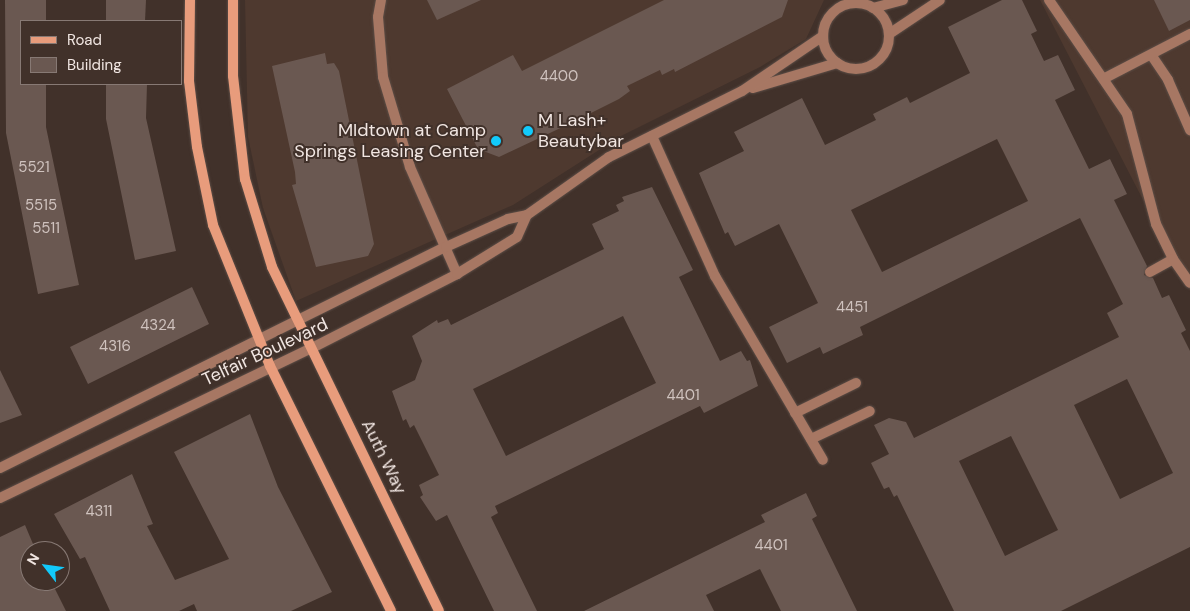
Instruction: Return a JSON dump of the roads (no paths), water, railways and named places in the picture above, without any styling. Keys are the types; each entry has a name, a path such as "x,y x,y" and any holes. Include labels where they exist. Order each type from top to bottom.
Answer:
{"street":[{"path":"190,0 189,80 197,147 213,226 270,366 391,611"},
{"name":"Auth Way","path":"233,0 233,76 245,179 272,267 295,320 373,469 439,611"},
{"path":"381,0 378,17 383,77 410,167 457,274"},
{"path":"873,8 884,19 889,34 883,54 867,67 846,68 837,63 826,51 823,36 828,18 840,3 858,4 873,8 903,0"},
{"path":"889,34 940,0"},
{"path":"1049,0 1127,114 1147,194 1173,260 1190,284"},
{"path":"1104,78 1152,56 1190,34"},
{"name":"Telfair Boulevard","path":"0,468 257,334 295,320 446,247 527,215 609,157 742,91 823,36"},
{"path":"1152,56 1168,80 1190,130"},
{"name":"Telfair Boulevard","path":"742,91 837,63"},
{"path":"652,136 715,276 823,460"},
{"name":"Telfair Boulevard","path":"0,498 270,366 310,349 457,274 517,237 527,215"},
{"path":"1150,272 1173,260"},
{"path":"795,413 856,382"},
{"path":"811,439 870,411"}],"place":[{"name":"M Lash+ Beautybar","path":"528,131"},
{"name":"MIdtown at Camp Springs Leasing Center","path":"496,141"}]}
